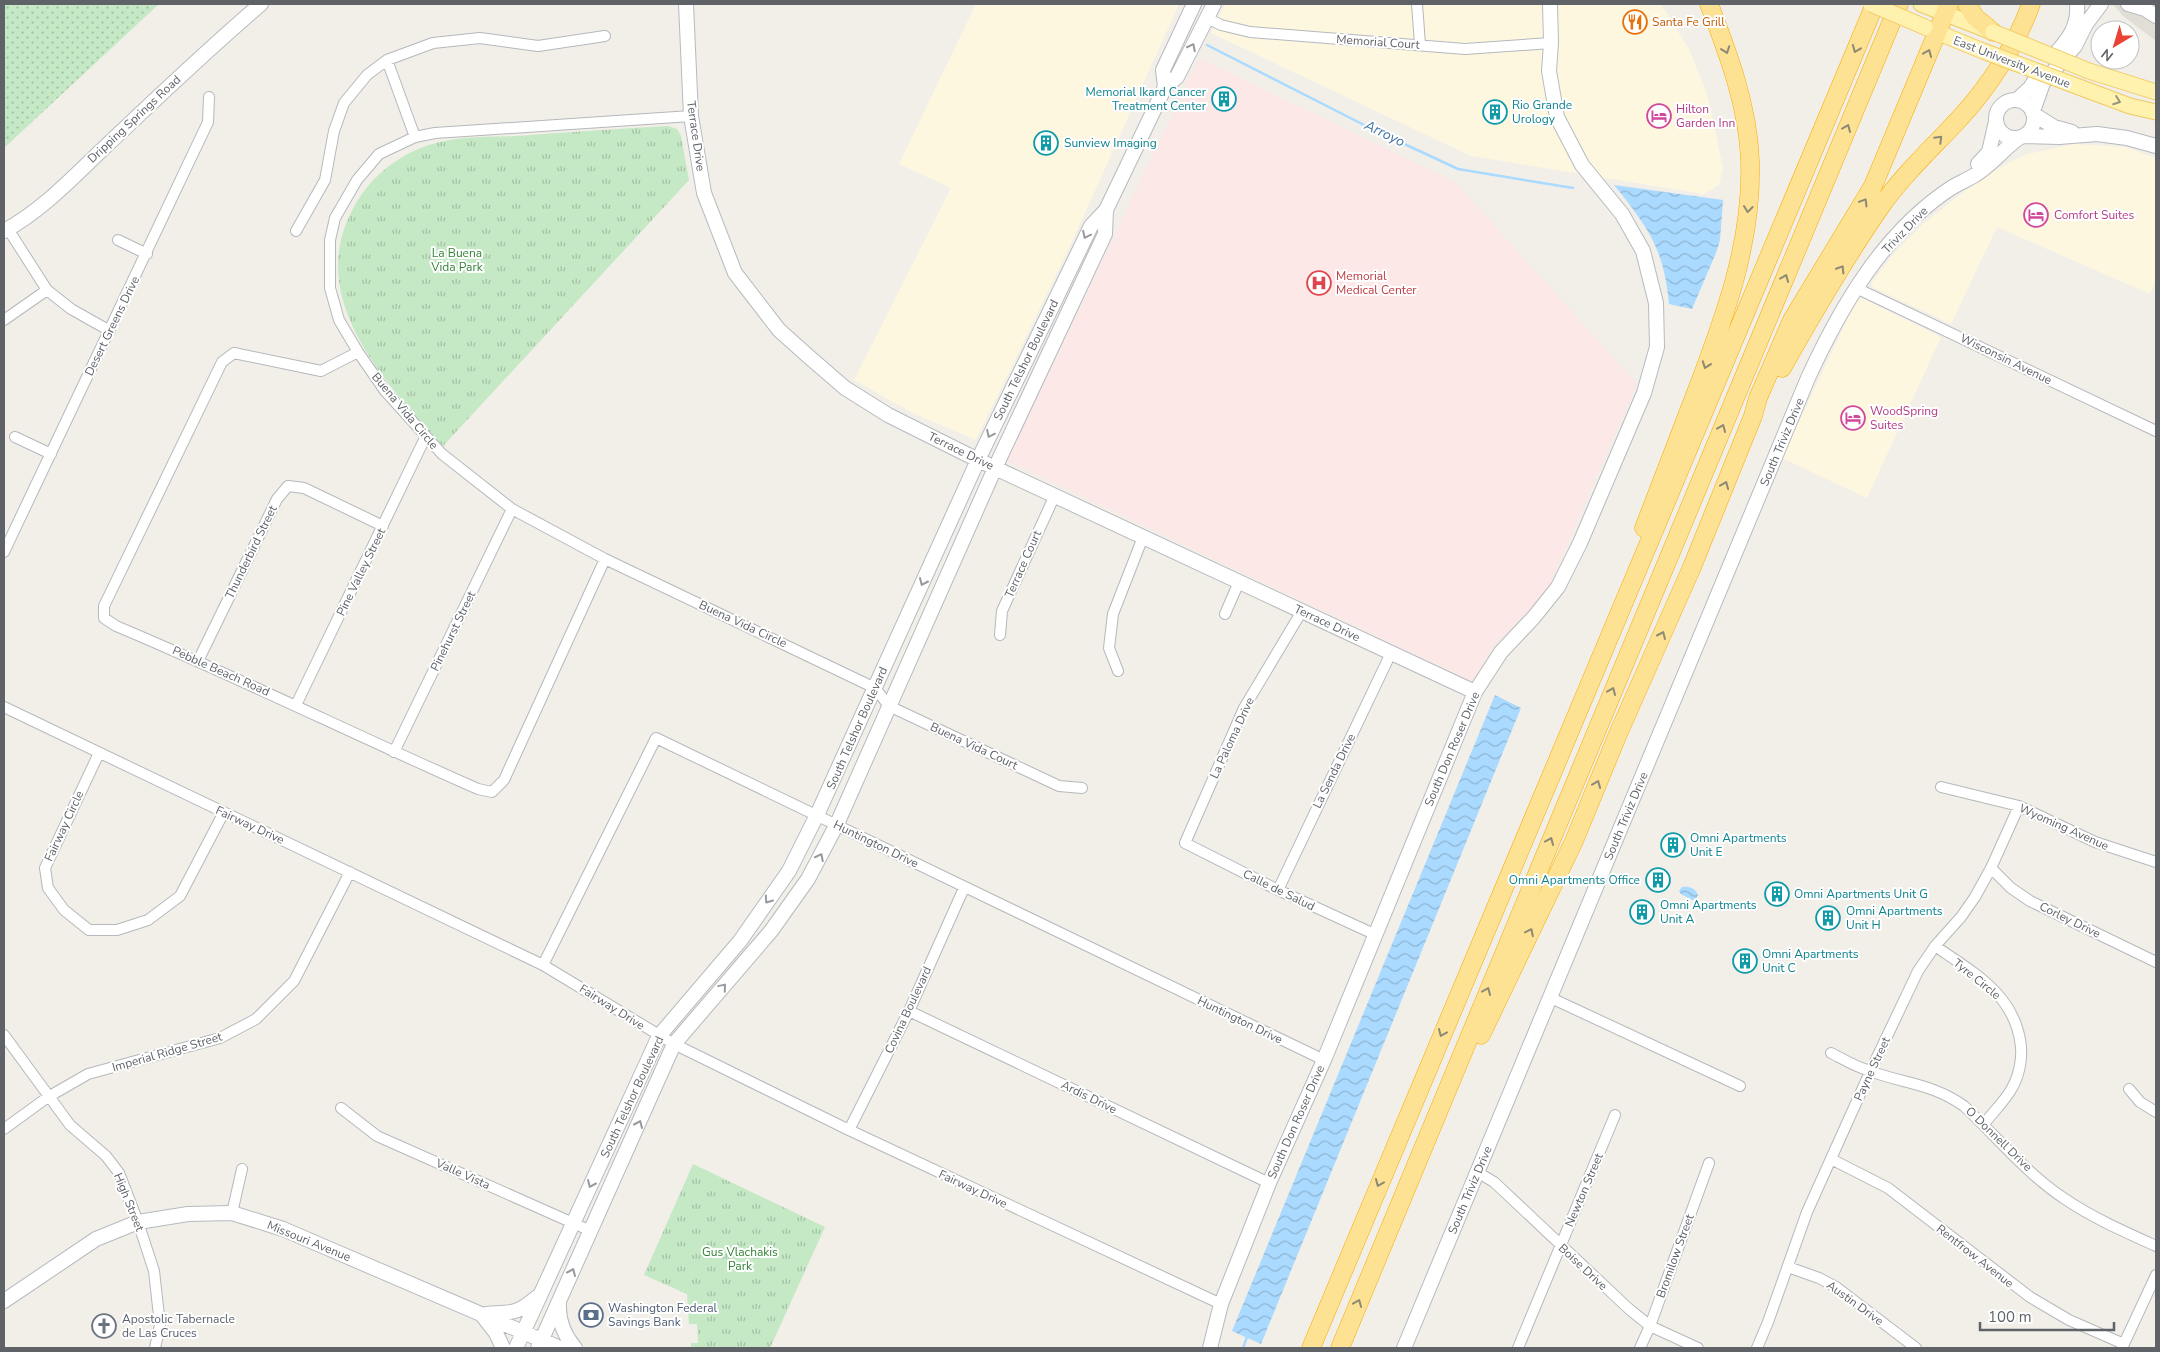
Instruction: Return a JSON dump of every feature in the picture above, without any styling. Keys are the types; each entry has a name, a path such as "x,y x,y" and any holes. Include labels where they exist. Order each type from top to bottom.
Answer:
{"highway":[{"path":"1605,650 1638,545 1707,364 1742,257 1749,204 1750,160 1746,123 1731,63 1709,4"},
{"path":"1310,1348 1747,314 1873,4"},
{"path":"1340,1348 1899,4"},
{"path":"1967,4 1975,17 1993,32"},
{"path":"1402,1196 1574,841 1754,416 1838,273 1881,206 1923,155 1960,118 1990,81 2026,18 2031,4"},
{"path":"1754,416 1758,398 1792,320 1873,186 1931,30 1937,8"}],"main road":[{"name":"East University Avenue","path":"1873,4 1983,51 2130,106 2156,112"},
{"name":"East University Avenue","path":"1937,8 2089,71 2156,92"}],"street":[{"name":"Dripping Springs Road","path":"6,230 28,216 64,185 222,37 261,4"},
{"name":"Terrace Drive","path":"686,4 691,116 704,193 735,272 778,330 856,396 888,415 978,460 1475,692"},
{"name":"South Telshor Boulevard","path":"1165,87 1163,70 1194,4"},
{"name":"South Telshor Boulevard","path":"516,1348 659,1036 740,941 789,871 817,815 978,460 1072,264 1091,226 1106,210 1165,87 1177,77 1214,4"},
{"path":"1417,4 1420,44"},
{"name":"South Don Roser Drive","path":"1210,1348 1221,1304 1269,1183 1324,1060 1374,934 1475,692 1500,652 1534,617 1558,587 1580,543 1644,393 1656,347 1656,303 1643,251 1622,214 1582,165 1557,117 1549,71 1551,42 1550,4"},
{"path":"2077,4 2078,14 2074,28 2064,43 2043,67 2030,88 2017,100 2003,104 1996,118 1998,128 2004,135 2014,139 2022,137 2059,138 2080,134"},
{"path":"2088,4 2101,4"},
{"path":"2022,137 2032,130 2034,113 2043,83 2075,46 2086,24 2101,4"},
{"path":"2128,4 2145,9 2156,16"},
{"path":"2151,4 2156,8"},
{"name":"Memorial Court","path":"1207,18 1221,25 1250,32 1465,49 1551,42"},
{"path":"296,231 325,180 334,131 344,103 367,75 387,60 434,43 480,38 538,46 605,36"},
{"path":"387,60 415,136"},
{"name":"Desert Greens Drive","path":"4,552 208,122 209,98"},
{"path":"2017,100 2026,103 2034,113 2054,127 2080,134 2115,136 2156,146"},
{"name":"Buena Vida Circle","path":"691,116 435,133 415,136 379,154 357,180 335,218 330,240 330,288 339,320 385,391 426,438 442,454 512,510 606,559 875,688"},
{"name":"Triviz Drive","path":"1963,181 1989,152 1994,138 1996,118"},
{"name":"Triviz Drive","path":"1856,288 1886,249 1934,201 1988,165 2009,145 2022,137"},
{"name":"South Telshor Boulevard","path":"540,1344 674,1044 771,931 808,879 837,824 995,468 1104,234 1106,210"},
{"path":"6,230 47,290 71,309 110,331"},
{"path":"118,240 147,254"},
{"path":"1072,264 1087,271"},
{"name":"Wisconsin Avenue","path":"1856,288 2156,431"},
{"name":"South Triviz Drive","path":"1404,1348 1808,378 1831,330 1856,288"},
{"path":"4,320 47,290"},
{"name":"Pebble Beach Road","path":"358,352 321,371 234,353 222,362 104,606 104,618 116,626 296,705 394,752 478,789 492,792 504,780 606,559"},
{"path":"14,437 51,454"},
{"name":"Pine Valley Street","path":"296,705 426,438"},
{"name":"Thunderbird Street","path":"198,661 277,498 288,486 304,488 383,526"},
{"name":"Terrace Court","path":"1000,635 1002,611 1055,496"},
{"name":"Pinehurst Street","path":"394,752 512,510"},
{"path":"1118,671 1108,648 1112,614 1143,537"},
{"path":"1225,614 1239,582"},
{"name":"La Paloma Drive","path":"1185,843 1244,708 1302,611"},
{"name":"La Senda Drive","path":"1278,890 1391,653"},
{"name":"Buena Vida Court","path":"875,688 889,706 1059,786 1082,788"},
{"name":"Fairway Drive","path":"4,707 543,965 659,1036 849,1130 1221,1304"},
{"name":"Huntington Drive","path":"543,965 656,738 1324,1060"},
{"name":"Fairway Circle","path":"99,753 45,868 48,888 64,910 89,930 117,930 148,920 180,896 224,812"},
{"name":"Wyoming Avenue","path":"1941,787 2019,806 2095,842 2156,862"},
{"name":"Payne Street","path":"1757,1348 1807,1212 1918,971 1935,946 1961,917 1991,868 2019,806"},
{"name":"Calle de Salud","path":"1185,843 1278,890 1374,934"},
{"name":"Corley Drive","path":"1991,868 2012,888 2030,901 2156,962"},
{"name":"Imperial Ridge Street","path":"4,1129 48,1097 88,1074 220,1038 256,1019 294,981 350,872"},
{"name":"Covina Boulevard","path":"849,1130 909,1011 964,888"},
{"name":"Tyre Circle","path":"1935,946 1984,981 2002,998 2013,1014 2019,1032 2021,1052 2016,1078 2004,1100 1984,1124"},
{"path":"1551,998 1740,1086"},
{"name":"Ardis Drive","path":"909,1011 1269,1183"},
{"name":"High Street","path":"4,1034 70,1125 106,1156 119,1174 138,1222 154,1272 160,1325 155,1348"},
{"name":"O Donnell Drive","path":"1830,1053 1870,1072 1941,1092 1964,1106 2023,1164 2064,1198 2097,1218 2156,1246"},
{"path":"2129,1089 2140,1102 2156,1112"},
{"name":"Valle Vista","path":"341,1108 377,1136 591,1231"},
{"name":"Newton Street","path":"1518,1348 1615,1115"},
{"name":"Rentfrow Avenue","path":"1831,1159 1888,1188 2030,1297 2069,1320 2123,1346"},
{"name":"Bromilow Street","path":"1640,1348 1650,1326 1709,1163"},
{"path":"232,1213 242,1169"},
{"name":"Boise Drive","path":"1477,1172 1494,1182 1629,1309 1650,1326 1698,1348"},
{"name":"Missouri Avenue","path":"4,1301 96,1239 138,1222 188,1214 232,1213 283,1228 523,1332 540,1344 560,1348"},
{"name":"Austin Drive","path":"1788,1267 1819,1278 1836,1287 1916,1348"},
{"path":"2123,1346 2156,1275"},
{"path":"482,1314 512,1313 524,1308 541,1293"},
{"path":"559,1301 559,1315 564,1331 576,1348"},
{"path":"482,1314 496,1333 503,1348"}],"shaded area":[{"path":"976,4 1179,4 1070,246 976,440 913,413 854,380 951,188 899,164"},
{"path":"1225,4 1661,4 1690,51 1708,97 1723,168 1719,185 1704,194 1471,156 1211,33"},
{"path":"2113,4 2156,4 2156,41 2140,29 2140,20 2128,20"},
{"name":"Memorial Medical Center","path":"1199,58 1455,182 1637,384 1546,593 1493,647 1473,682 1007,461"},
{"path":"2074,144 2125,147 2156,158 2156,281 2150,294 1997,227 1951,324 1872,287 1872,282 1897,250 1923,224 1984,176 2024,155"},
{"path":"1858,296 1941,337 1867,498 1782,458"}],"green space":[{"path":"4,4 159,4 4,148"},
{"name":"La Buena Vida Park","path":"668,126 677,129 681,136 689,180 443,446 395,391 373,361 354,330 342,298 338,264 344,229 362,194 378,175 409,153 454,139"},
{"name":"Gus Vlachakis Park","path":"693,1164 825,1227 770,1348 691,1348 691,1343 698,1343 697,1324 689,1324 687,1294 644,1275"}],"water":[{"path":"1614,185 1723,200 1720,240 1692,309 1669,304 1663,268 1652,240 1645,227"},
{"path":"1495,695 1521,708 1261,1344 1232,1331"},
{"path":"1682,887 1694,889 1698,895 1696,899 1692,900 1681,894 1679,891"}],"waterway":[{"name":"Arroyo","path":"1207,45 1368,127 1458,169 1573,188"},
{"path":"1243,1348 1247,1337"}],"place":[{"name":"Santa Fe Grill","path":"1635,22"},
{"name":"Memorial Ikard Cancer Treatment Center","path":"1224,99"},
{"name":"Rio Grande Urology","path":"1495,112"},
{"name":"Hilton Garden Inn","path":"1659,116"},
{"name":"Sunview Imaging","path":"1046,143"},
{"name":"Comfort Suites","path":"2036,215"},
{"name":"Memorial Medical Center","path":"1319,283"},
{"name":"WoodSpring Suites","path":"1853,418"},
{"name":"Omni Apartments Unit E","path":"1673,845"},
{"name":"Omni Apartments Office","path":"1658,880"},
{"name":"Omni Apartments Unit G","path":"1777,894"},
{"name":"Omni Apartments Unit A","path":"1642,912"},
{"name":"Omni Apartments Unit H","path":"1828,918"},
{"name":"Omni Apartments Unit C","path":"1745,961"},
{"name":"Washington Federal Savings Bank","path":"591,1315"},
{"name":"Apostolic Tabernacle de Las Cruces","path":"104,1326"}]}
